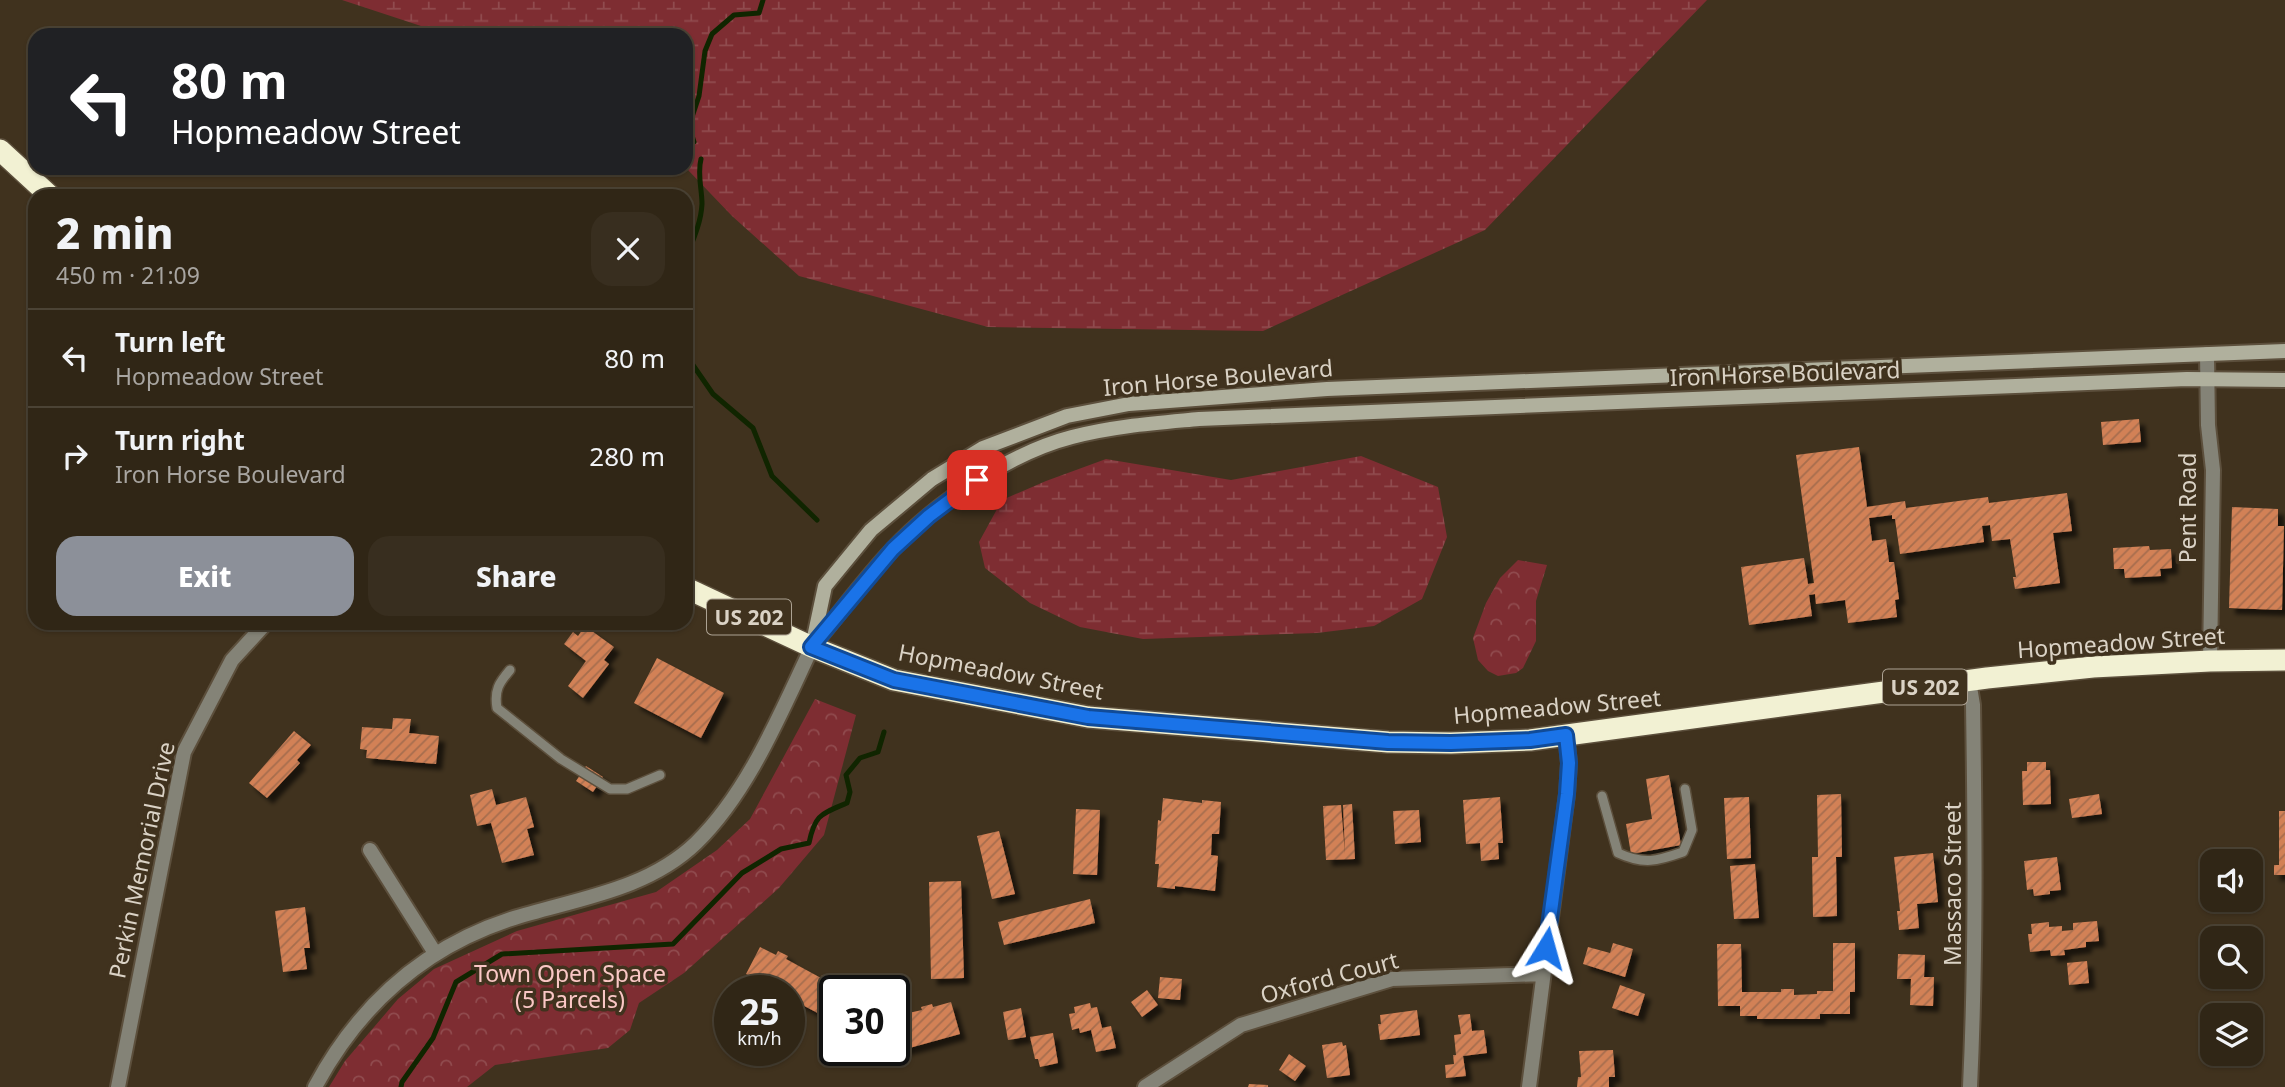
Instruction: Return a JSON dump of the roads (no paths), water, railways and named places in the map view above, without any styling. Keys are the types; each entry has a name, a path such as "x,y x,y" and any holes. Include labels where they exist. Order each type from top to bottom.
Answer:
{"highway":[{"path":"0,150 42,189"},
{"name":"Hopmeadow Street","path":"693,591 811,647 894,680 1088,717 1388,742 1530,740 2093,667 2285,660"}],"street":[{"name":"Iron Horse Boulevard","path":"811,647 825,586 871,530 932,479 973,454 1019,433 1068,416 1129,404 1327,390 2285,351"},
{"name":"Pent Road","path":"2207,354 2206,380 2213,470 2210,661"},
{"name":"Iron Horse Boulevard","path":"811,647 893,549 929,516 977,480 1018,458 1073,436 1199,419 2206,380 2285,380"},
{"name":"Perkin Memorial Drive","path":"118,1087 184,752 232,660 260,630"},
{"path":"315,1087 342,1044 374,1003 403,976 435,953 467,935 500,923 641,880 695,844 742,786 811,647"},
{"name":"Massaco Street","path":"1969,681 1972,705 1976,905 1970,1087"},
{"path":"1529,1087 1567,794 1569,763 1566,735"},
{"path":"370,850 435,953"},
{"name":"Oxford Court","path":"1145,1087 1241,1025 1392,979 1543,974"}],"lane":[{"path":"510,670 496,686 497,708 561,759 610,789 627,789 660,775"},
{"path":"1602,796 1618,853 1629,859 1650,862 1683,852 1692,830 1685,789"}],"waterway":[{"path":"693,114 699,96 705,51 712,34 734,15 759,13 763,0"},
{"path":"693,239 701,211 701,159"},
{"path":"693,365 713,394 753,428 772,476 817,520"},
{"path":"401,1087 433,1038 456,982 502,954 673,944 742,873 781,849 809,843 820,816 847,803 850,792 846,775 860,758 878,752 884,732"}],"park label":[{"name":"Town Open Space (5 Parcels)","path":"570,986"}]}
